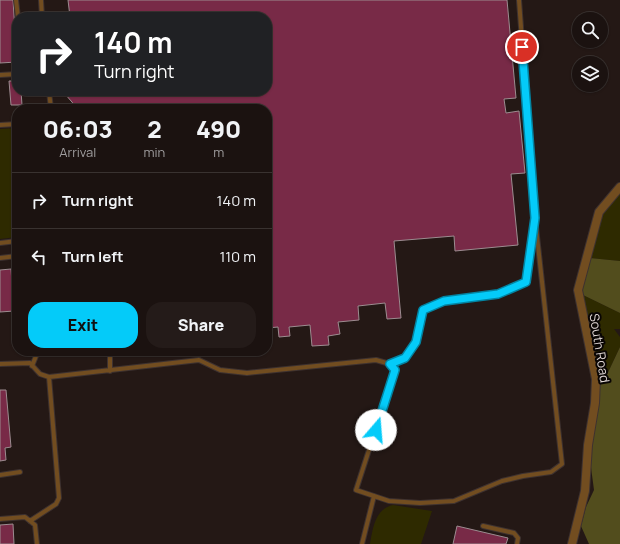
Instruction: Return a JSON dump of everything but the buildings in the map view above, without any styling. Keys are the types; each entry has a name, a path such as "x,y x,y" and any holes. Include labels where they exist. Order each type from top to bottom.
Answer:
{"street":[{"name":"South Road","path":"572,544 585,491 588,445 595,403 596,378 578,290 599,212 620,187"}],"lane":[{"path":"16,0 17,12"},
{"path":"41,0 42,12"},
{"path":"0,364 30,364 40,374 49,377 199,360 220,370 247,373 376,360 390,364 395,370 356,490 389,501 420,503 454,501 502,481 551,472 562,464 535,218 519,0"},
{"path":"0,75 12,74"},
{"path":"0,125 12,124"},
{"path":"390,364 405,358 416,342 423,310 444,301 498,294 526,282 535,218"},
{"path":"0,243 12,242"},
{"path":"0,258 12,257"},
{"path":"32,366 36,356"},
{"path":"110,356 110,371"},
{"path":"30,521 56,504 58,498 49,377"},
{"path":"0,475 20,472"},
{"path":"362,544 374,496"},
{"path":"0,519 25,517 35,526 37,544"},
{"path":"483,526 514,533 518,538 517,544"}],"shaded area":[{"path":"12,128 12,238 0,239 0,129"},
{"path":"620,187 620,261 590,258 599,212"},
{"path":"590,258 620,261 620,313 583,295 582,283"},
{"path":"583,295 620,313 620,329 614,329 620,337 620,347 604,381 599,374"},
{"path":"620,347 620,544 589,544 581,526 586,507 594,490 588,445 599,386 604,381"},
{"path":"393,505 432,511 421,544 370,544 376,520 382,511"}],"route":[{"path":"376,430 395,370 390,364 405,358 416,342 423,310 444,301 498,294 526,282 535,218 522,47"}]}
